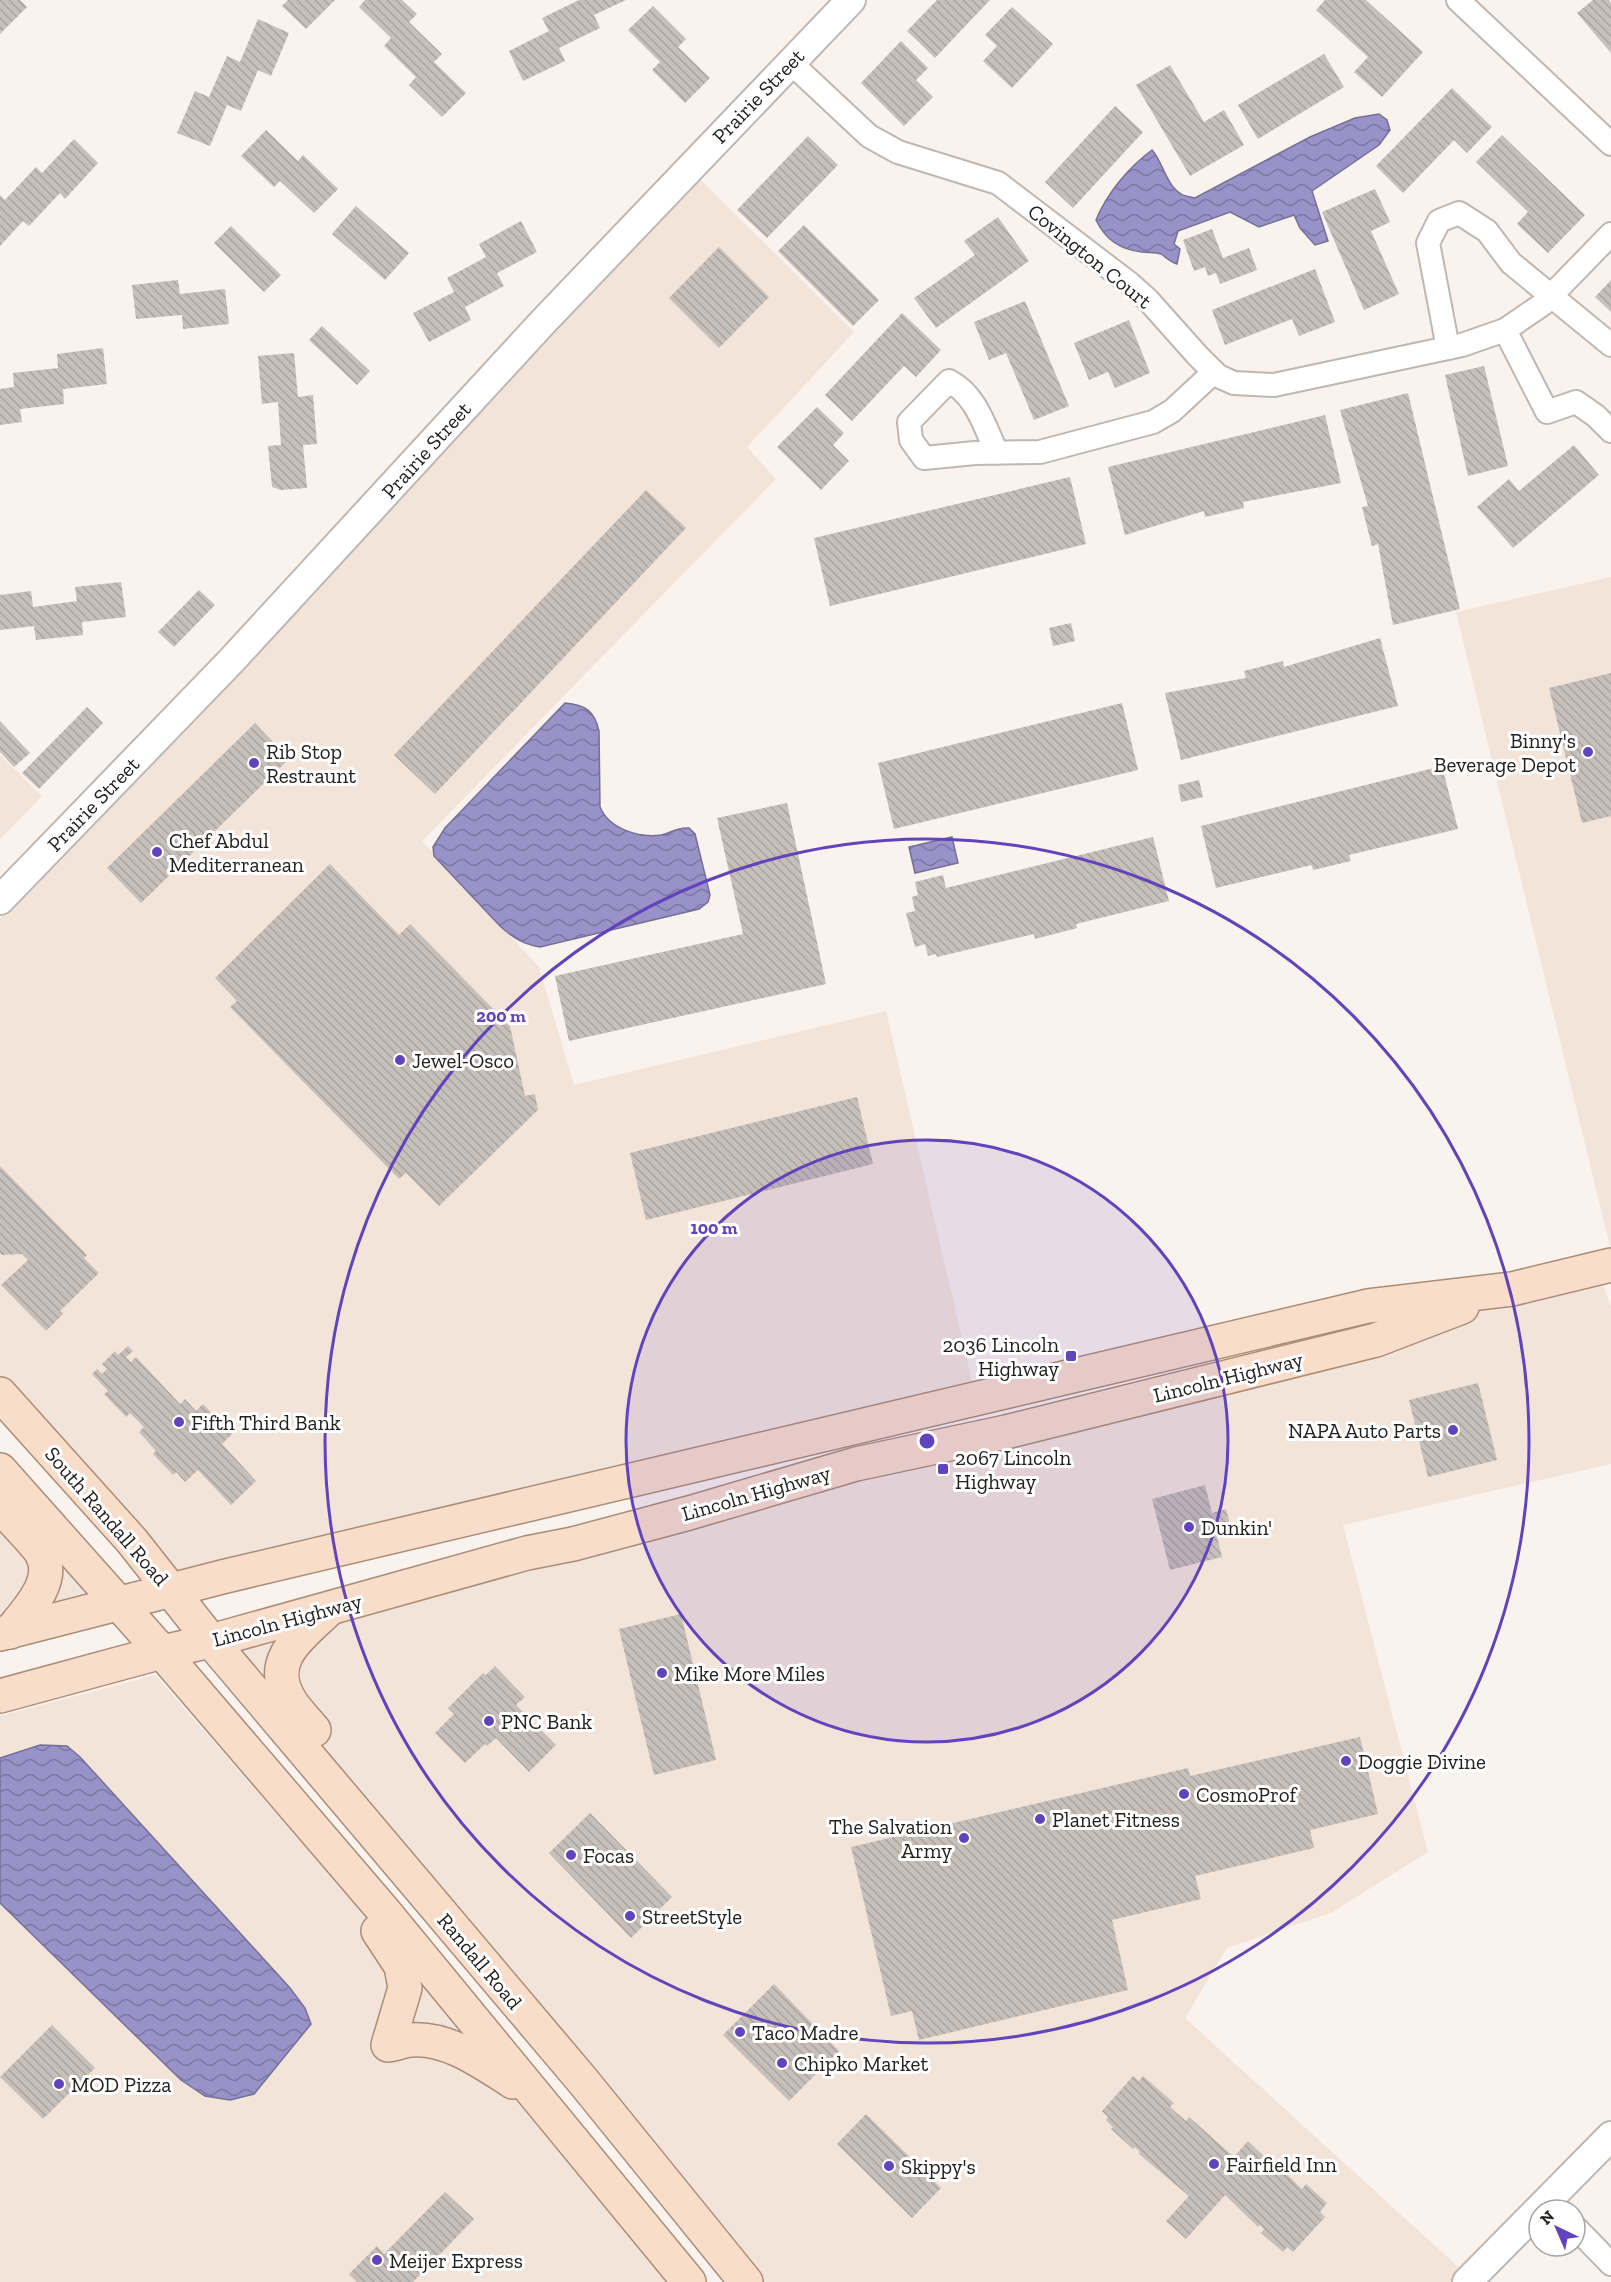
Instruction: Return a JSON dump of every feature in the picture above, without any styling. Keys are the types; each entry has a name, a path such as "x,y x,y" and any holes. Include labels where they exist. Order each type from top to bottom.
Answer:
{"main road":[{"name":"Lincoln Highway","path":"5,1633 170,1589 1368,1306 1512,1288 1611,1265"},
{"name":"Lincoln Highway","path":"0,1696 211,1641 527,1553 573,1544 689,1513 856,1464 1006,1432 1376,1340 1512,1288"},
{"name":"South Randall Road","path":"0,1394 132,1541 211,1641"},
{"path":"0,1470 162,1652"},
{"path":"0,1506 43,1557 45,1575 38,1594 5,1633"},
{"path":"330,1608 288,1650 281,1671 287,1696 396,1833 435,1907"},
{"name":"Randall Road","path":"211,1641 583,2080 746,2282"},
{"name":"Randall Road","path":"162,1652 313,1828 688,2282"},
{"path":"313,1828 401,1966 405,1988 388,2045 411,2040 438,2043 466,2053 536,2096"}],"street":[{"name":"Prairie Street","path":"0,900 231,661 543,322 851,0"},
{"path":"1458,0 1611,144"},
{"name":"Covington Court","path":"790,62 869,136 898,153 998,183 1129,283 1149,300 1214,372 1234,383 1274,385 1448,348 1505,330 1543,304 1611,234"},
{"path":"1448,348 1428,243 1439,221 1459,213 1487,231 1511,263 1611,345"},
{"path":"1505,330 1547,412 1576,402 1596,416 1611,431"},
{"path":"997,453 1040,452 1154,422 1172,411 1214,372"},
{"path":"1559,2198 1611,2136"},
{"path":"1467,2282 1527,2228"},
{"path":"1587,2240 1611,2264"}],"shaded area":[{"path":"694,173 854,332 747,447 776,479 422,841 539,967 574,1085 886,1011 974,1390 173,1575 0,1390 0,918"},
{"path":"1611,577 1611,1251 1456,612"},
{"path":"0,755 42,796 0,839"},
{"path":"1601,1278 1611,1307 1611,1464 1343,1525 1428,1852 1331,1913 1227,1948 1185,2018 1465,2273 1456,2282 758,2282 230,1645 519,1564"},
{"path":"0,1482 109,1601 0,1630"},
{"path":"155,1675 441,2001 670,2282 0,2282 0,1716"}],"water":[{"path":"1379,114 1387,120 1390,130 1379,145 1312,191 1328,241 1315,245 1300,228 1294,215 1259,227 1230,212 1178,231 1174,244 1180,249 1177,264 1161,254 1134,251 1121,246 1104,233 1096,220 1106,200 1120,181 1152,150 1176,190 1182,195 1195,198 1310,137 1355,118"},
{"path":"565,703 578,705 588,710 597,724 600,807 604,815 617,826 643,835 661,835 685,828 689,828 695,834 710,895 708,902 699,909 540,947 523,942 500,926 434,856 433,847 445,828"},
{"path":"952,837 958,863 915,873 909,847"},
{"path":"40,1745 67,1746 80,1757 290,1988 305,2008 311,2024 254,2094 230,2100 205,2096 181,2080 0,1903 0,1758"}],"building":[{"path":"0,0 20,0 27,7 0,34"},
{"path":"288,0 335,0 306,29 282,6"},
{"path":"365,0 402,0 417,14 409,22 442,54 434,62 466,93 442,117 409,85 416,77 384,46 391,38 359,7"},
{"path":"579,0 626,0 594,15 600,28 559,48 565,61 523,81 509,51 549,31 542,18"},
{"path":"937,0 990,0 935,58 907,31"},
{"path":"1325,0 1366,0 1423,52 1382,97 1354,72 1368,57 1316,10"},
{"path":"1593,0 1609,0 1611,3 1611,53 1577,13"},
{"path":"653,6 686,39 678,47 710,78 685,103 652,70 660,62 628,30"},
{"path":"1012,7 1053,44 1012,88 983,61 997,46 985,35"},
{"path":"258,19 289,33 271,76 258,70 241,111 227,105 210,146 177,133 195,91 209,97 227,56 240,62"},
{"path":"901,41 928,68 916,80 933,97 904,126 861,83"},
{"path":"1324,54 1344,87 1258,139 1238,105"},
{"path":"1170,65 1204,122 1224,110 1244,145 1190,176 1136,85"},
{"path":"1452,88 1492,127 1467,153 1454,140 1403,193 1376,166"},
{"path":"1115,106 1143,132 1073,208 1045,182"},
{"path":"266,130 298,161 303,155 338,189 314,213 280,181 274,187 241,156"},
{"path":"1502,135 1585,215 1548,253 1517,224 1528,212 1476,162"},
{"path":"808,136 838,165 767,238 737,210"},
{"path":"74,139 98,163 65,199 60,193 29,226 23,221 0,246 0,195 5,200 36,167 42,173"},
{"path":"1375,189 1390,222 1371,231 1399,294 1364,310 1322,212"},
{"path":"356,206 409,253 385,280 332,234"},
{"path":"998,217 1029,261 936,328 914,298 975,255 964,241"},
{"path":"521,221 537,252 497,273 504,286 465,307 471,320 429,342 413,313 454,292 447,278 486,257 479,244"},
{"path":"804,225 879,300 853,326 778,251"},
{"path":"231,226 281,275 264,292 214,243"},
{"path":"1212,229 1223,258 1249,248 1257,270 1220,284 1216,273 1208,276 1205,267 1194,271 1183,240"},
{"path":"719,247 769,297 719,348 669,298"},
{"path":"1315,269 1335,322 1299,336 1292,319 1225,345 1212,310"},
{"path":"178,280 180,294 225,289 229,324 183,329 182,315 136,319 132,285"},
{"path":"1611,280 1611,312 1595,297"},
{"path":"1025,301 1069,406 1034,420 1006,353 989,360 974,322"},
{"path":"902,313 941,350 916,377 904,366 852,421 825,395"},
{"path":"1129,320 1150,373 1115,388 1108,372 1089,380 1074,343"},
{"path":"322,326 370,371 357,385 309,340"},
{"path":"103,348 107,384 63,389 64,404 20,409 22,422 0,425 0,389 14,387 13,373 58,368 57,354"},
{"path":"294,353 298,397 313,395 317,444 303,445 307,488 281,490 272,487 268,446 281,445 278,402 262,404 258,356"},
{"path":"1484,366 1508,466 1468,476 1445,375"},
{"path":"1408,393 1460,609 1393,625 1378,544 1372,546 1362,507 1368,506 1340,410"},
{"path":"817,407 844,433 833,445 849,461 821,490 777,447"},
{"path":"1325,415 1341,483 1243,502 1244,508 1205,517 1204,511 1125,535 1108,467"},
{"path":"1574,445 1599,475 1513,548 1477,507 1509,479 1519,491"},
{"path":"1070,477 1086,544 830,606 814,538"},
{"path":"646,490 686,528 435,794 394,755"},
{"path":"121,582 126,617 82,622 83,635 36,640 34,626 0,630 0,595 31,591 33,607 77,601 75,587"},
{"path":"199,590 215,605 174,647 158,632"},
{"path":"1071,623 1075,641 1053,646 1049,628"},
{"path":"1380,638 1398,706 1181,760 1165,693 1246,678 1244,671 1283,661 1284,667"},
{"name":"Binny's Beverage Depot","path":"1611,673 1611,816 1582,823 1549,688"},
{"path":"1122,703 1138,770 894,829 878,763"},
{"path":"87,707 103,723 39,789 22,773"},
{"path":"0,721 30,753 14,767 0,752"},
{"path":"255,723 289,759 141,903 107,868"},
{"path":"1442,766 1458,829 1349,855 1351,861 1313,870 1312,865 1216,888 1201,826"},
{"path":"1199,780 1203,797 1181,802 1178,785"},
{"path":"787,803 826,984 569,1041 555,976 743,934 717,818"},
{"path":"1153,837 1169,901 1076,924 1077,928 1035,939 1034,934 937,957 936,954 928,956 925,944 915,947 906,913 915,911 912,897 918,895 915,882 943,875 946,888"},
{"name":"Jewel-Osco","path":"330,864 399,935 410,924 510,1026 525,1096 535,1094 538,1110 439,1206 406,1173 399,1179 230,1007 237,1001 215,978"},
{"path":"857,1097 873,1164 646,1220 630,1153"},
{"path":"0,1166 87,1255 84,1258 99,1273 60,1311 63,1314 46,1331 1,1285 28,1260 22,1254 2,1255 0,1253"},
{"name":"Fifth Third Bank","path":"128,1346 133,1351 126,1357 131,1362 136,1357 180,1404 185,1399 196,1411 203,1404 232,1434 222,1444 256,1481 231,1505 198,1470 185,1482 176,1472 173,1475 153,1454 156,1451 139,1432 144,1427 130,1413 126,1417 104,1394 108,1391 92,1374 97,1369 102,1374 107,1369 102,1364 115,1351 118,1355"},
{"name":"NAPA Auto Parts","path":"1478,1383 1497,1460 1428,1477 1409,1400"},
{"name":"Dunkin'","path":"1205,1485 1212,1513 1226,1509 1230,1524 1215,1528 1222,1557 1170,1570 1152,1499"},
{"path":"681,1614 716,1760 654,1775 619,1629"},
{"name":"PNC Bank","path":"495,1666 525,1697 516,1705 556,1745 529,1772 496,1738 487,1746 485,1744 465,1763 435,1733 454,1714 448,1708 483,1673 486,1675"},
{"path":"1360,1737 1378,1814 1310,1830 1314,1848 1195,1876 1201,1899 1112,1920 1128,1990 919,2040 912,2011 891,2016 851,1847 1188,1768 1190,1776"},
{"path":"590,1813 672,1897 631,1938 549,1853"},
{"path":"774,1984 839,2051 789,2101 723,2035"},
{"path":"52,2025 95,2068 43,2119 0,2077"},
{"name":"Fairfield Inn","path":"1133,2076 1139,2081 1143,2076 1174,2103 1170,2107 1186,2121 1189,2117 1234,2157 1248,2141 1302,2189 1306,2184 1327,2203 1320,2212 1325,2217 1293,2252 1287,2247 1283,2252 1261,2233 1264,2229 1260,2225 1258,2227 1225,2195 1186,2239 1166,2221 1189,2196 1139,2154 1140,2152 1135,2147 1133,2149 1111,2129 1113,2127 1106,2120 1108,2117 1102,2111"},
{"name":"Skippy's","path":"866,2114 941,2188 912,2218 837,2144"},
{"path":"445,2192 474,2219 413,2282 357,2282 349,2274 377,2246 384,2254"}],"place":[{"name":"Binny's Beverage Depot","path":"1588,752"},
{"name":"Rib Stop Restraunt","path":"254,763"},
{"name":"Chef Abdul Mediterranean","path":"157,852"},
{"name":"Jewel-Osco","path":"400,1060"},
{"name":"2036 Lincoln Highway","path":"1071,1356"},
{"name":"Fifth Third Bank","path":"179,1422"},
{"name":"NAPA Auto Parts","path":"1453,1430"},
{"name":"2067 Lincoln Highway","path":"943,1469"},
{"name":"Dunkin'","path":"1189,1527"},
{"name":"Mike More Miles","path":"662,1673"},
{"name":"PNC Bank","path":"489,1721"},
{"name":"Doggie Divine","path":"1346,1761"},
{"name":"CosmoProf","path":"1184,1794"},
{"name":"Planet Fitness","path":"1040,1819"},
{"name":"The Salvation Army","path":"964,1838"},
{"name":"Focas","path":"571,1855"},
{"name":"StreetStyle","path":"630,1916"},
{"name":"Taco Madre","path":"740,2032"},
{"name":"Chipko Market","path":"782,2063"},
{"name":"MOD Pizza","path":"59,2084"},
{"name":"Fairfield Inn","path":"1214,2164"},
{"name":"Skippy's","path":"889,2166"},
{"name":"Meijer Express","path":"377,2260"}]}
